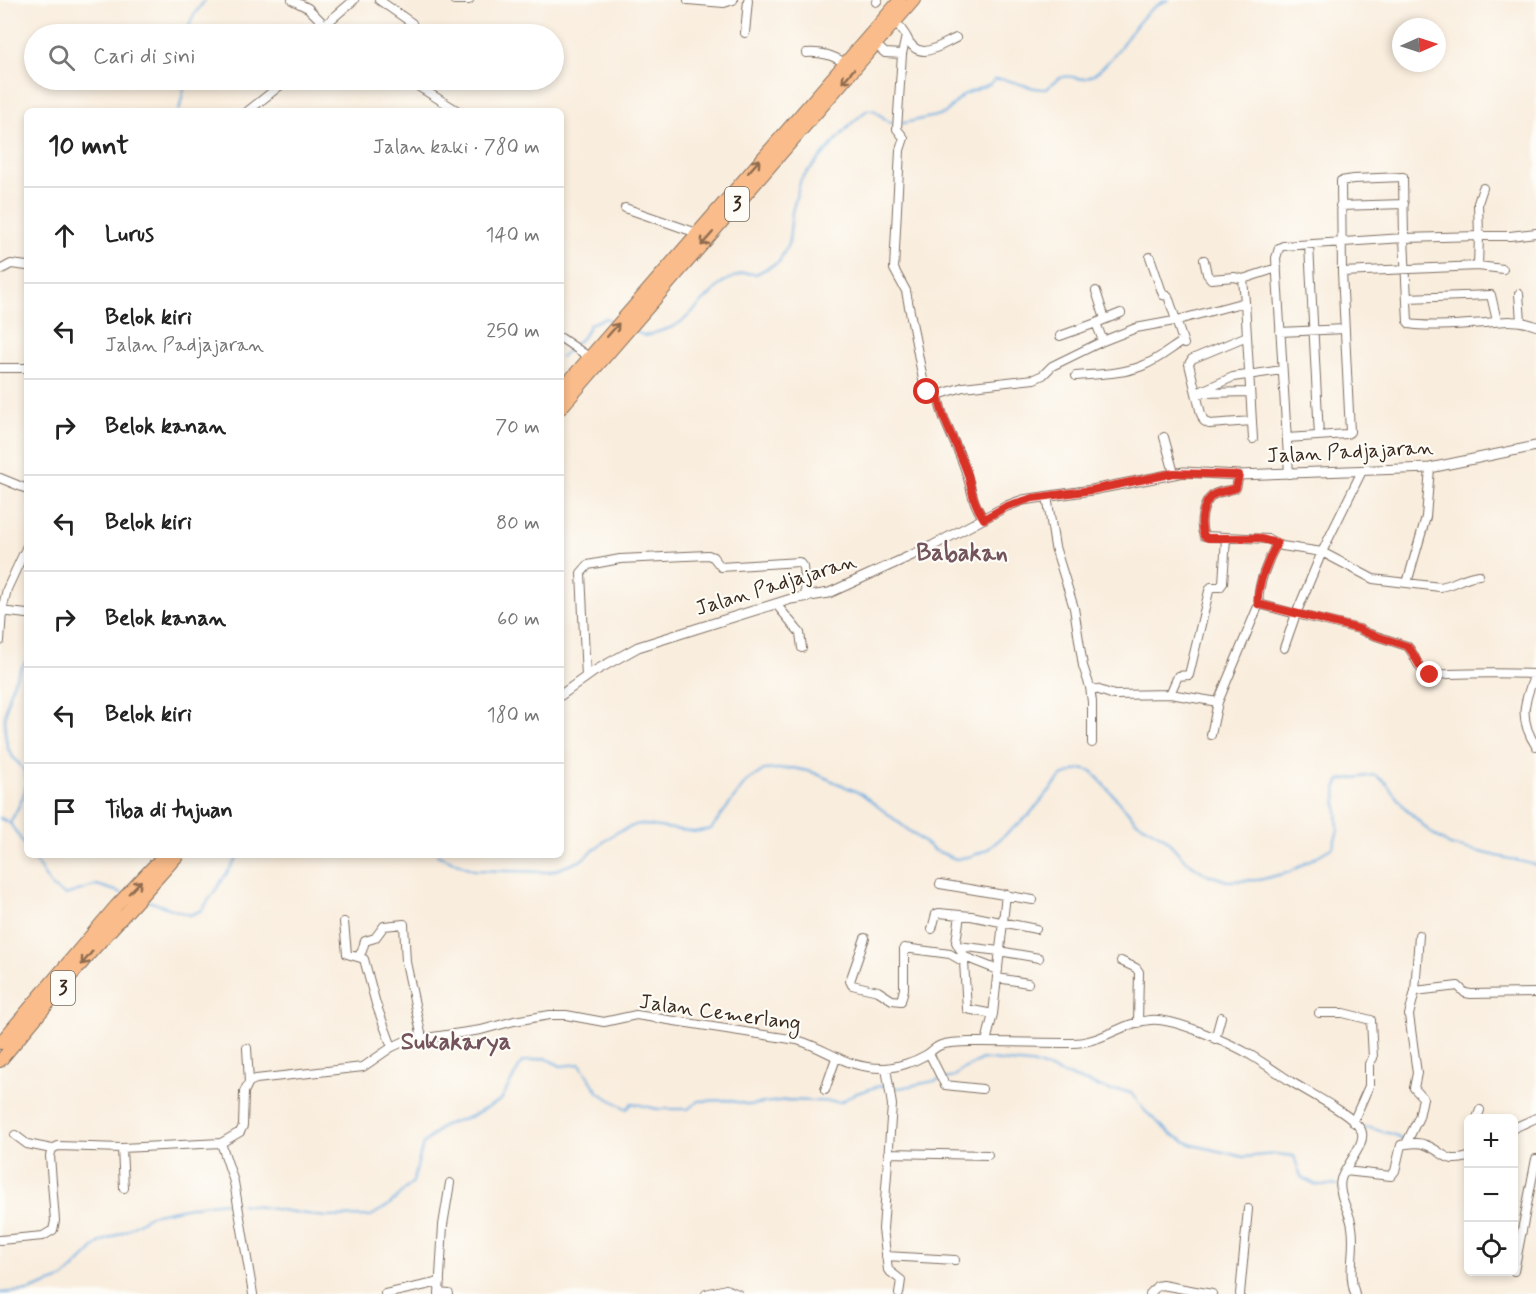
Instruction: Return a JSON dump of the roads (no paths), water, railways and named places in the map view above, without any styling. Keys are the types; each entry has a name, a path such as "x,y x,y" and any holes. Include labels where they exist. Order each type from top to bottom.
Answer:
{"main road":[{"name":"3","path":"564,405 914,0"},
{"name":"3","path":"564,386 845,63 895,2"},
{"name":"3","path":"155,873 162,858"},
{"name":"3","path":"0,1043 155,873 174,858"},
{"name":"3","path":"0,1060 121,910"}],"street":[{"path":"292,0 308,8 323,24"},
{"path":"327,24 354,0"},
{"path":"379,0 412,23"},
{"path":"454,0 469,0"},
{"path":"688,0 724,3 733,0"},
{"path":"745,33 748,0"},
{"path":"895,20 911,46 920,51 927,51 956,38"},
{"path":"906,36 902,54 897,131 904,138 900,150 894,269 906,291 925,390 938,394 963,387 1034,379 1043,375 1052,366 1136,328 1245,302"},
{"path":"876,45 885,53 902,54"},
{"path":"806,53 818,52 831,55 845,63"},
{"path":"252,108 274,90"},
{"path":"424,90 453,108"},
{"path":"1287,438 1350,432 1342,272 1341,181 1401,177 1404,179 1408,322 1413,325 1521,321 1536,326"},
{"path":"1478,266 1479,203 1483,188"},
{"path":"1340,206 1404,204"},
{"path":"625,208 698,233"},
{"path":"1289,474 1276,258 1279,248 1404,238 1510,236 1536,233"},
{"path":"1309,245 1319,436"},
{"path":"1076,376 1125,371 1140,367 1183,342 1168,296 1163,295 1150,257"},
{"path":"1204,260 1207,274 1211,279 1234,277 1243,279 1277,268"},
{"path":"0,270 11,264 24,266"},
{"path":"1342,272 1406,271 1478,266 1503,269"},
{"path":"1243,279 1253,439"},
{"path":"1096,291 1105,319"},
{"path":"1519,294 1521,321"},
{"path":"1407,298 1491,295 1497,321"},
{"path":"1060,336 1121,313"},
{"path":"1096,323 1103,341"},
{"path":"1280,332 1345,329"},
{"path":"1247,336 1190,361 1202,418 1206,423 1252,421"},
{"path":"564,340 589,357"},
{"path":"0,368 24,368"},
{"path":"1197,393 1227,379 1282,370"},
{"path":"1197,393 1250,392"},
{"path":"938,394 947,427 967,474 973,499 984,519"},
{"path":"1164,437 1174,473"},
{"name":"Jalan Padjajaran","path":"564,693 586,677 638,647 791,599 829,593 1023,500 1092,490 1174,473 1239,475 1430,468 1536,446"},
{"path":"1407,583 1426,517 1430,468"},
{"path":"1284,648 1322,552 1362,471"},
{"path":"1239,475 1236,488 1214,494 1203,513 1201,526 1204,536 1258,538 1282,546 1322,552 1373,579 1440,587 1468,576 1479,575"},
{"path":"0,478 24,488"},
{"path":"1047,496 1055,547 1074,608 1083,666 1090,687 1092,743"},
{"path":"1170,694 1178,676 1189,675 1211,586 1220,587 1223,583 1226,538"},
{"path":"1211,735 1218,702 1258,604 1265,571 1277,543"},
{"path":"0,641 1,611 7,589 24,552"},
{"path":"586,677 581,573 588,565 620,559 708,555 713,557 721,567 800,562 803,567 806,597"},
{"path":"776,604 800,633 802,648"},
{"path":"1258,604 1359,629 1407,646 1412,650 1415,660 1424,672 1430,675 1536,674 1528,692 1523,716 1526,728 1536,746"},
{"path":"1,611 24,614"},
{"path":"1090,687 1114,695 1170,694 1218,702"},
{"path":"940,884 1033,900"},
{"path":"986,1042 993,1014 1006,894"},
{"path":"932,929 936,914 1003,921 1036,929"},
{"path":"960,915 956,942 965,957 997,974 1028,983"},
{"path":"344,922 347,954 364,960 376,1004 392,1047"},
{"path":"358,957 365,941 375,938 384,926 404,924 406,962 422,1038"},
{"path":"1406,1144 1419,1117 1423,1102 1422,1096 1414,1088 1417,1074 1409,1016 1415,991 1419,935"},
{"path":"865,938 850,981 852,985 878,991 892,1000 901,1001 904,989 904,948 941,952 964,962 967,1009 993,1014"},
{"path":"958,946 1039,958"},
{"path":"1121,961 1136,968 1139,972 1138,1023"},
{"path":"1415,991 1458,986 1465,993 1471,994 1536,993"},
{"path":"1319,1013 1343,1013 1371,1020 1373,1058 1369,1064 1369,1086 1353,1122 1362,1131 1362,1142 1345,1171 1340,1186 1353,1229 1351,1275 1355,1294"},
{"name":"Jalan Cemerlang","path":"249,1082 256,1079 363,1068 392,1047 405,1041 480,1030 550,1015 566,1015 604,1022 636,1015 797,1040 856,1066 886,1068 916,1060 940,1045 986,1042 1077,1043 1108,1035 1149,1020 1167,1021 1251,1055 1353,1122"},
{"path":"1215,1039 1221,1017"},
{"path":"15,1135 27,1144 52,1149 58,1146 122,1148 221,1143 240,1132 243,1126 244,1092 249,1082 247,1048"},
{"path":"929,1053 945,1085 982,1089"},
{"path":"825,1090 836,1058"},
{"path":"886,1068 892,1105 884,1211 885,1256 888,1270 901,1278 899,1294"},
{"path":"1518,1126 1536,1118"},
{"path":"221,1143 234,1182 253,1294"},
{"path":"1345,1171 1391,1176 1395,1171 1401,1145 1406,1144 1424,1144 1447,1158 1464,1158"},
{"path":"122,1148 124,1188"},
{"path":"0,1240 43,1236 53,1230 55,1221 50,1156 52,1149"},
{"path":"888,1153 988,1155"},
{"path":"1518,1251 1536,1159"},
{"path":"449,1294 439,1293 443,1225 450,1183"},
{"path":"1240,1294 1248,1209"},
{"path":"885,1256 955,1260"},
{"path":"385,1294 440,1282"},
{"path":"1150,1294 1162,1284 1210,1294"},
{"path":"706,1294 726,1289 738,1294"}],"waterway":[{"path":"190,24 205,0"},
{"path":"632,330 645,336 673,327 684,320 723,282 743,273 756,274 779,262 789,242 792,212 801,179 851,124 867,110 874,110 890,123 904,123 944,114 963,95 990,84 995,79 1047,89 1055,81 1067,76 1087,78 1113,57 1147,13 1168,0"},
{"path":"180,108 184,90"},
{"path":"575,344 584,336 590,324 605,318 614,322"},
{"path":"564,354 571,348"},
{"path":"24,664 15,679 7,702 5,726 8,748 24,770"},
{"path":"444,858 474,870 550,872 580,861 615,833 638,824 694,832 711,829 746,782 764,770 793,768 812,772 862,794 934,850 956,859 972,856 988,849 1028,816 1062,776 1080,769 1092,771 1136,821 1164,837 1184,859 1204,873 1227,881 1259,880 1290,872 1333,847 1338,830 1336,788 1340,780 1375,775 1385,782 1404,807 1430,832 1450,845 1536,865"},
{"path":"10,823 24,793"},
{"path":"0,818 10,823 24,844"},
{"path":"33,858 52,887 65,895 97,885 122,893"},
{"path":"145,900 190,915 202,910 237,858"},
{"path":"241,1204 326,1217 371,1216 389,1205 413,1182 423,1144 444,1125 472,1116 501,1100 522,1062 545,1058 561,1066 580,1064 599,1093 627,1109 632,1103 657,1109 688,1109 699,1101 727,1100 750,1105 786,1100 841,1102 854,1094 886,1086"},
{"path":"945,1079 954,1077 982,1059 1038,1065 1112,1091 1120,1090 1131,1093 1145,1111 1172,1135 1193,1145 1244,1157 1275,1154 1294,1156 1301,1177 1316,1185 1338,1185"},
{"path":"892,1087 900,1088 939,1080"},
{"path":"1364,1131 1366,1127 1395,1135 1403,1141"},
{"path":"0,1293 28,1291 64,1278 99,1243 127,1230 151,1215 200,1205 236,1203"}],"district":[{"name":"Babakan","path":"962,553"},
{"name":"Sukakarya","path":"456,1042"}]}
